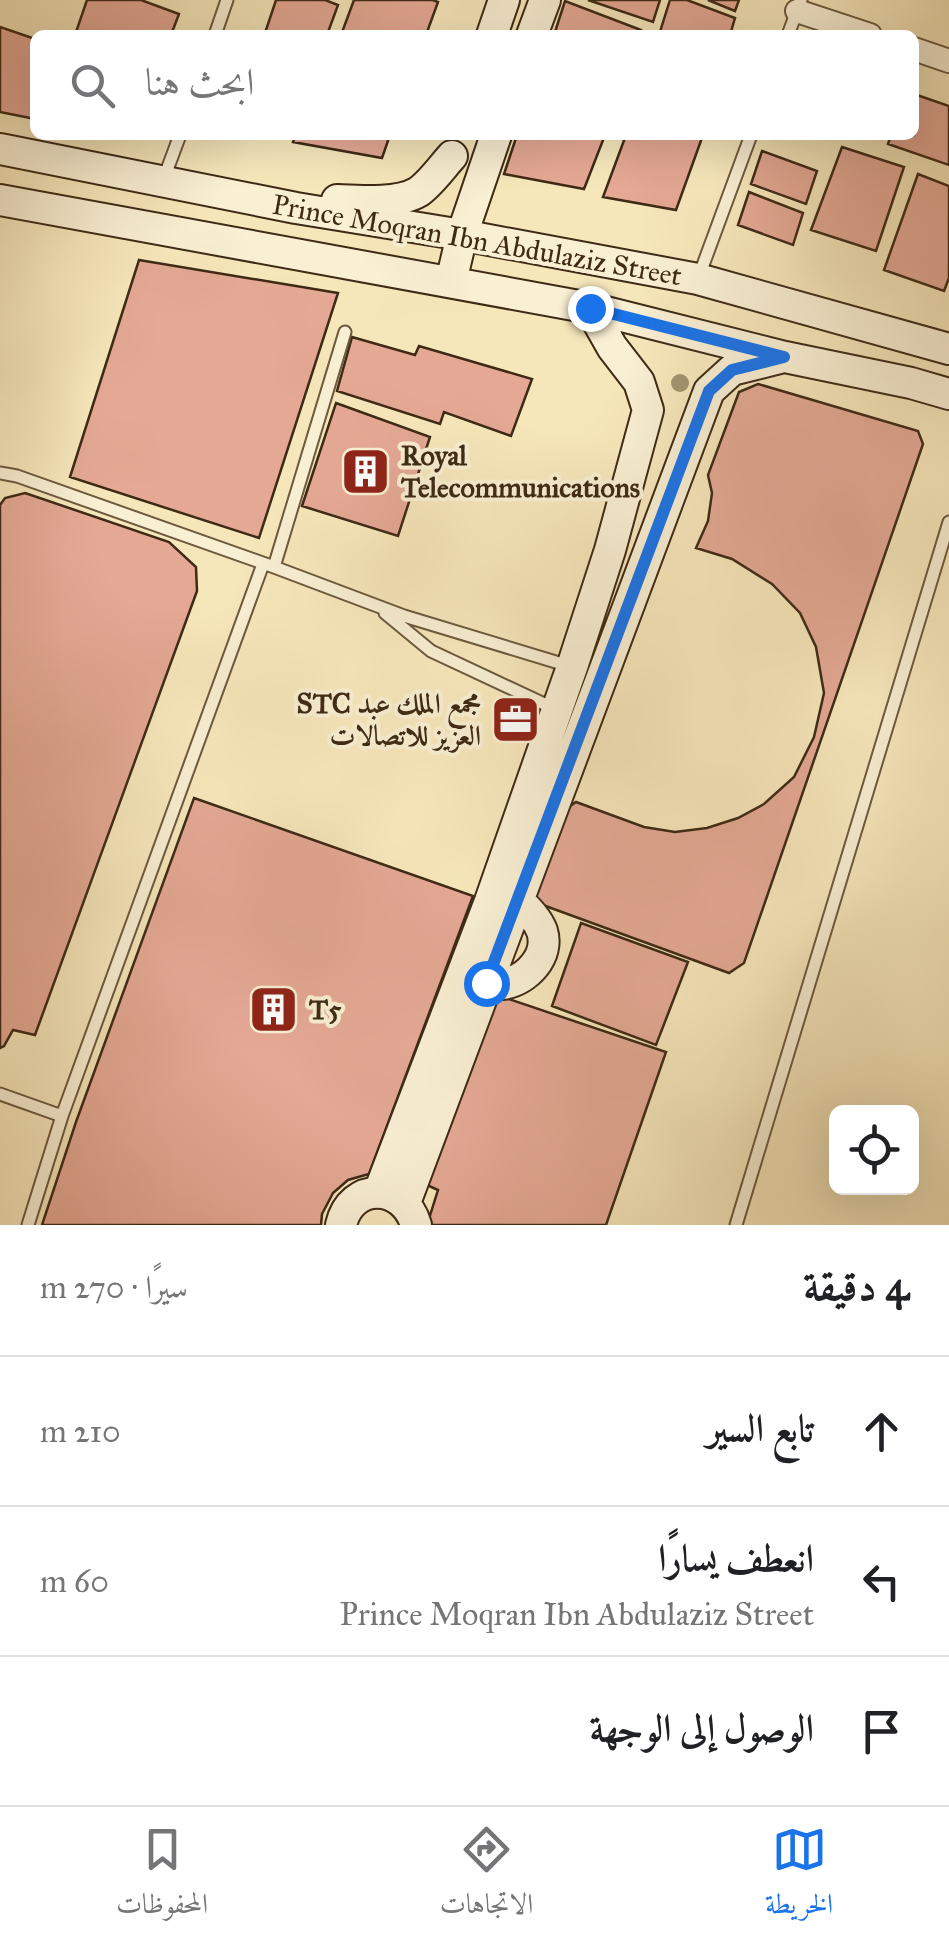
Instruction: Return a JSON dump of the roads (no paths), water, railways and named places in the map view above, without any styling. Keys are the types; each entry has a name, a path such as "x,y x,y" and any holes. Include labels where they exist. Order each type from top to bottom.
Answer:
{"street":[{"path":"494,30 504,0"},
{"path":"534,30 544,0"},
{"path":"799,5 858,30"},
{"path":"919,52 949,61"},
{"path":"451,282 462,235 494,140"},
{"path":"296,208 338,200 397,198 418,192 456,146"},
{"path":"406,274 456,146"},
{"name":"Prince Moqran Ibn Abdulaziz Street","path":"0,149 296,208 698,279 949,349"},
{"name":"Prince Moqran Ibn Abdulaziz Street","path":"0,200 590,308 949,394"},
{"path":"400,1207 490,901 610,550 648,410 639,382 612,347 590,308"},
{"path":"400,1207 709,391 732,370 784,357"},
{"path":"486,983 503,984 518,978 540,959 544,944 541,930 518,898"},
{"path":"341,1225 348,1208 367,1194 400,1207"}],"lane":[{"path":"217,30 228,0"},
{"path":"790,30 799,5"},
{"path":"163,183 178,140"},
{"path":"698,279 749,140"},
{"path":"28,1225 62,1116 269,566 345,332"},
{"path":"0,473 378,606 572,667"},
{"path":"736,1225 949,522"},
{"path":"378,606 431,651 557,710"},
{"path":"0,1094 62,1116"}],"place":[{"name":"Royal Telecommunications","path":"366,471"},
{"name":"STC مجمع الملك عبد العزيز للاتصالات","path":"516,719"},
{"name":"T5","path":"274,1009"}]}
